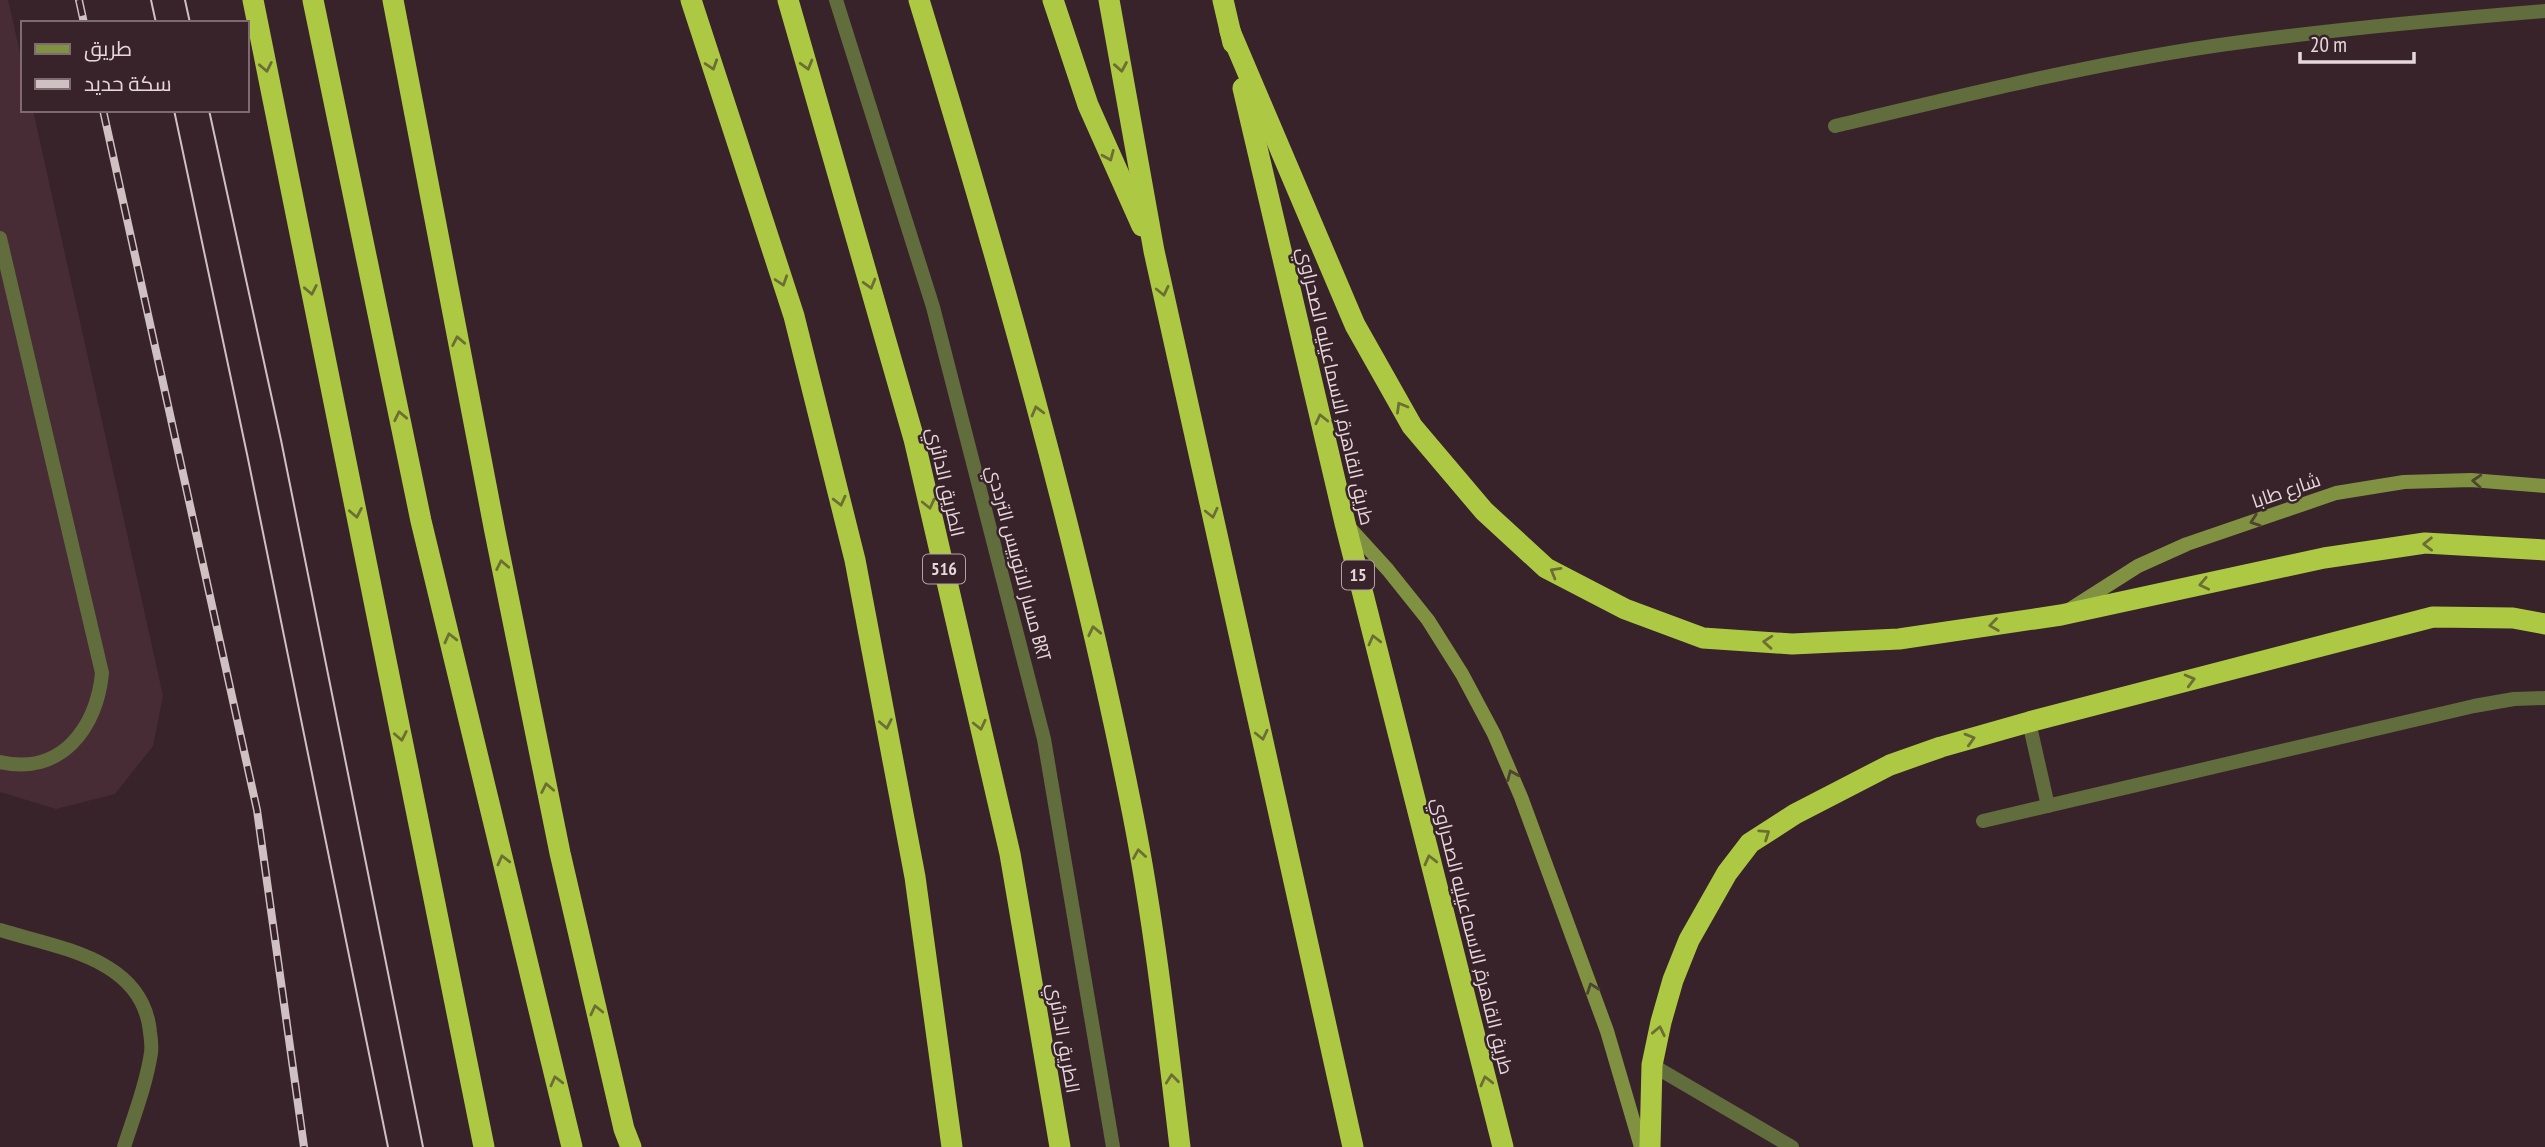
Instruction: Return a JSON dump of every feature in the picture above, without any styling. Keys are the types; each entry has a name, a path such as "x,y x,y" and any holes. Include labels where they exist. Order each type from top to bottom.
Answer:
{"highway":[{"path":"253,0 484,1147"},
{"path":"313,0 421,522 572,1147"},
{"path":"393,0 560,853 624,1129 631,1147"},
{"path":"691,0 794,316 855,561 915,877 952,1147"},
{"name":"الطريق الدائري","path":"788,0 914,439 1010,854 1060,1147"},
{"path":"919,0 984,218 1085,591 1130,798 1164,1009 1180,1147"},
{"path":"1053,0 1088,105 1119,179 1154,251"},
{"path":"1109,0 1154,251 1353,1147"},
{"name":"طريق القاهرة, الاسماعيليه الصحراوي","path":"1223,0 1345,523 1503,1147"},
{"path":"1230,31 1354,325 1412,426 1484,511 1546,568 1625,609 1703,638 1792,644 1899,639 2062,615 2324,558 2425,543 2545,550"},
{"path":"1650,1147 1653,1065 1670,991 1689,940 1727,873 1751,843 1795,814 1891,765 1941,747 2433,617 2512,618 2545,624"}],"street":[{"name":"مسار الاتوبيس الترددي BRT","path":"836,0 933,307 1045,739 1113,1147"},
{"path":"1835,126 2094,67 2211,47 2315,33 2545,11"},
{"path":"0,238 102,673 100,697 92,720 78,739 58,754 36,763 11,765 0,762"},
{"name":"شارع طابا","path":"2062,615 2138,566 2188,544 2336,493 2417,482 2471,480 2545,486"},
{"path":"1345,523 1388,570 1428,621 1462,674 1494,734 1521,797 1607,1031 1641,1147"},
{"path":"1983,821 2474,706 2514,699 2545,698"},
{"path":"2029,722 2048,806"},
{"path":"0,930 98,960 118,972 138,993 149,1016 152,1051 124,1147"},
{"path":"1653,1065 1792,1147"}],"shaded area":[{"path":"0,0 8,0 21,57 21,112 33,112 163,696 153,746 115,794 56,809 0,792"}],"tram line":[{"path":"151,0 156,21"},
{"path":"185,0 190,21"},
{"path":"174,112 388,1147"},
{"path":"209,112 281,440 423,1147"}],"railway":[{"path":"79,0 84,21"},
{"path":"103,112 257,810 304,1147"}]}
